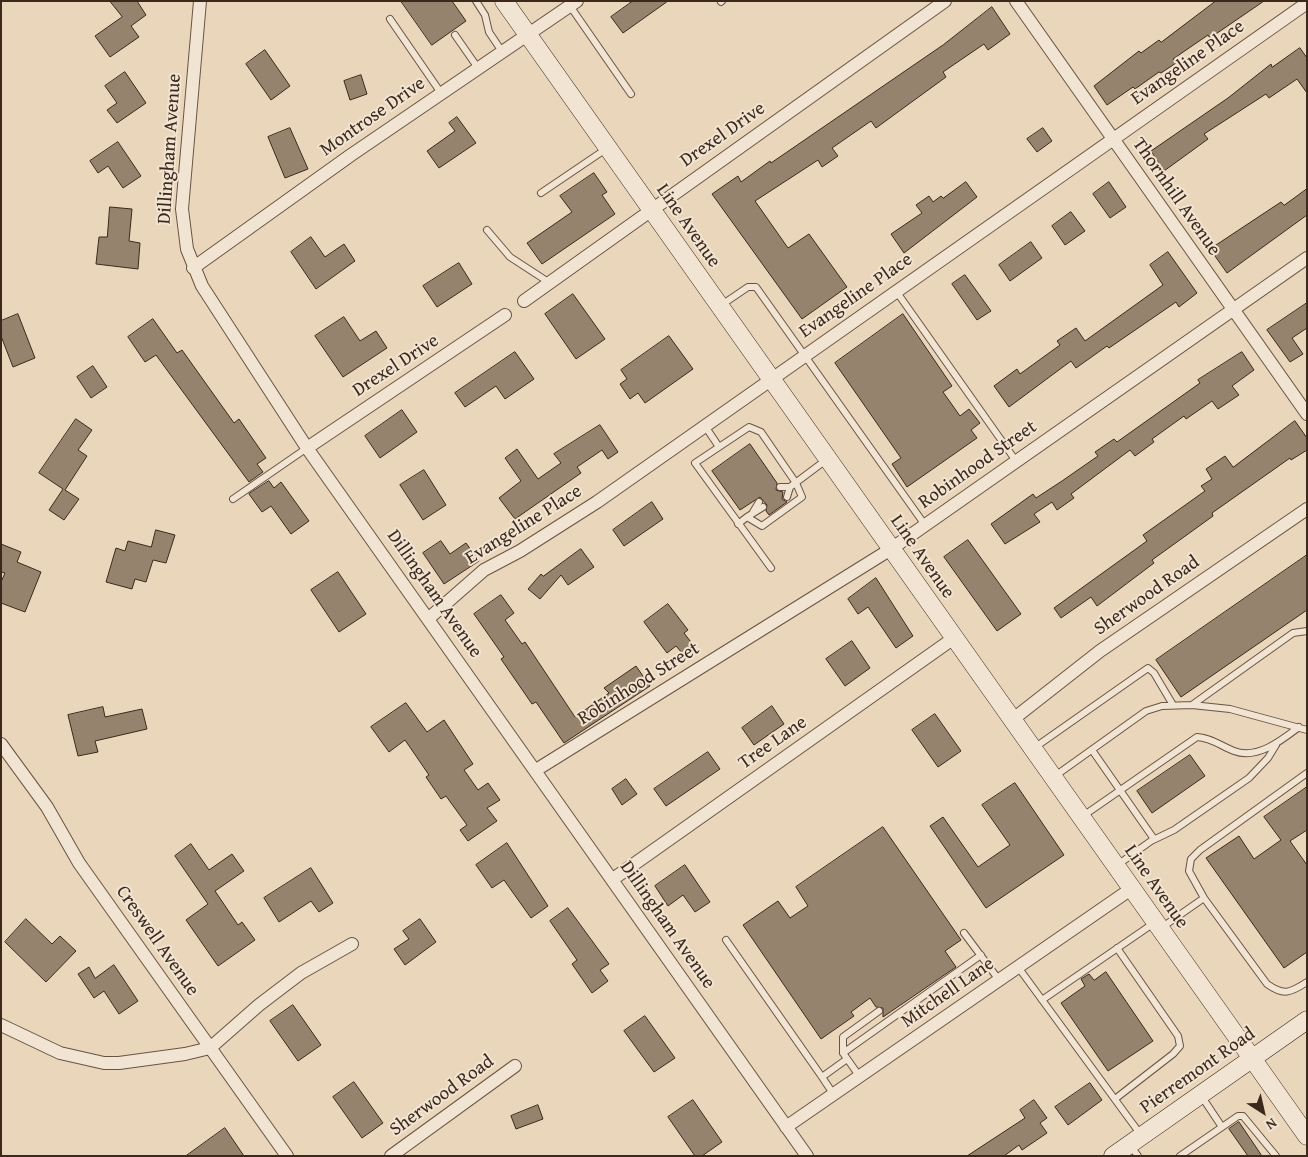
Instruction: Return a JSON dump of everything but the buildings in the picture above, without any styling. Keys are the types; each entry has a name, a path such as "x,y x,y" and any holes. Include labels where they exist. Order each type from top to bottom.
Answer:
{"main road":[{"name":"Line Avenue","path":"504,1 1307,1136"},
{"name":"Pierremont Road","path":"1113,1156 1136,1145 1200,1095 1307,1020"}],"street":[{"name":"Dillingham Avenue","path":"200,1 182,209 184,236 193,268 239,345 307,448 807,1156"},
{"name":"Drexel Drive","path":"524,301 650,209 945,1"},
{"name":"Thornhill Avenue","path":"1016,1 1307,414"},
{"name":"Evangeline Place","path":"428,619 484,570 561,526 1307,3"},
{"name":"Montrose Drive","path":"193,268 441,93 574,4"},
{"name":"Robinhood Street","path":"536,770 891,549 1307,258"},
{"name":"Drexel Drive","path":"307,448 505,315"},
{"name":"Sherwood Road","path":"1012,720 1086,662 1307,508"},
{"name":"Tree Lane","path":"613,880 954,638"},
{"name":"Creswell Avenue","path":"1,744 47,806 79,863 287,1156"},
{"name":"Mitchell Lane","path":"786,1127 1131,889"},
{"path":"1,1025 60,1053 104,1063 146,1060 210,1048 258,1005 301,973 352,944"},
{"name":"Sherwood Road","path":"391,1156 515,1066"}],"lane":[{"path":"476,1 485,15 489,32 503,53"},
{"path":"574,4 631,94"},
{"path":"390,19 441,93"},
{"path":"455,35 478,68"},
{"path":"541,193 607,148"},
{"path":"487,230 510,257 550,283"},
{"path":"719,307 748,287 756,287 925,525"},
{"path":"896,291 1016,461"},
{"path":"705,426 719,447"},
{"path":"750,515 762,526 802,498 796,482 761,432 749,427 696,463 771,568"},
{"path":"233,498 307,448"},
{"path":"790,487 783,492 827,460"},
{"path":"738,524 763,507 750,515"},
{"path":"1192,704 1293,634 1307,630"},
{"path":"1032,749 1148,668 1154,673 1173,705"},
{"path":"1052,778 1146,711 1173,705 1192,704 1230,709 1307,730"},
{"path":"1115,866 1154,839 1174,830 1249,778 1268,758 1276,745 1299,727"},
{"path":"1081,818 1197,737 1216,741 1236,752 1260,750 1276,745"},
{"path":"1092,750 1154,839"},
{"path":"1307,773 1200,850 1191,859 1189,871 1204,898 1267,984 1278,992 1290,992 1307,982"},
{"path":"1042,1000 1117,948 1204,898"},
{"path":"964,933 999,980"},
{"path":"726,940 834,1095"},
{"path":"1115,1099 1173,1054 1180,1046 1178,1036 1117,948"},
{"path":"822,1077 896,1012 981,955"},
{"path":"1018,967 1115,1099 1136,1145"},
{"path":"860,1077 845,1056 843,1037 879,1011"},
{"path":"1200,1095 1222,1127"},
{"path":"1180,1156 1238,1116 1246,1117 1276,1156"}]}
